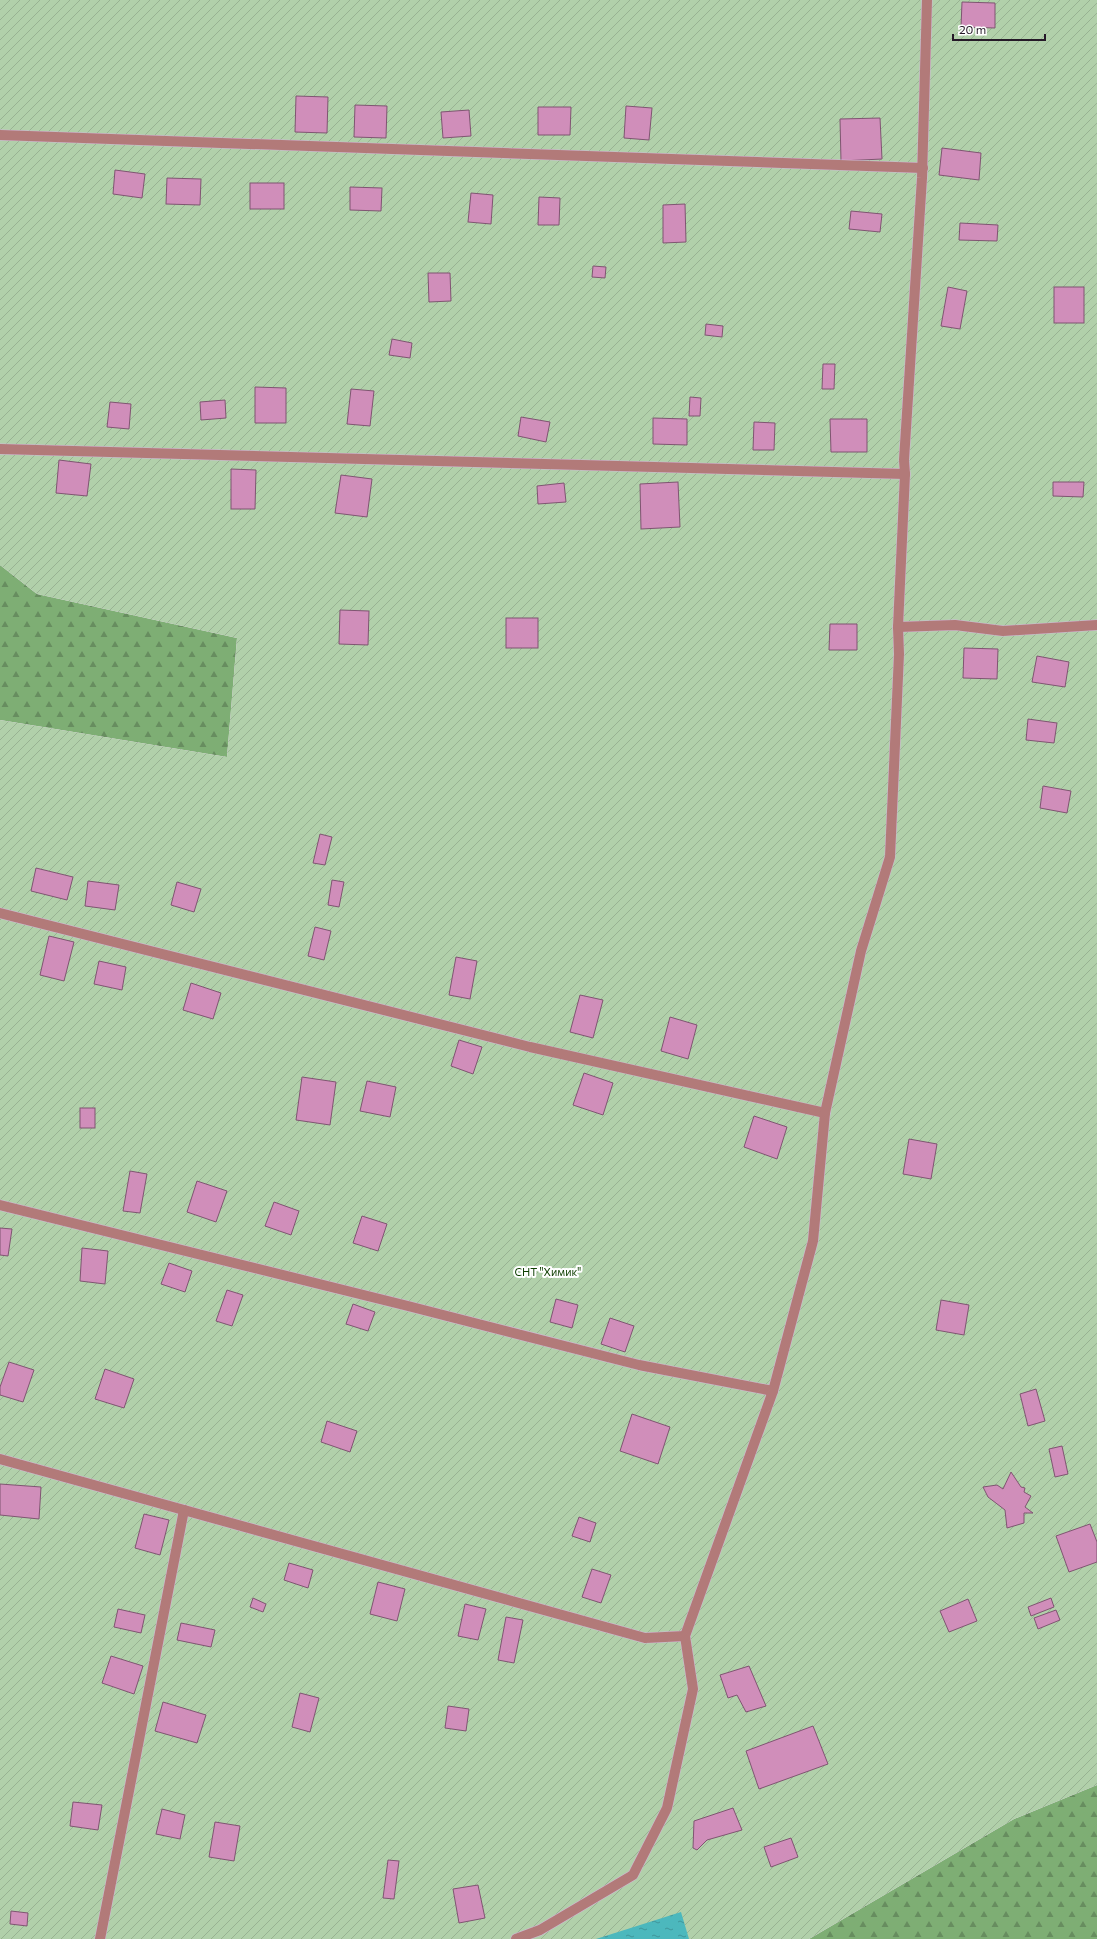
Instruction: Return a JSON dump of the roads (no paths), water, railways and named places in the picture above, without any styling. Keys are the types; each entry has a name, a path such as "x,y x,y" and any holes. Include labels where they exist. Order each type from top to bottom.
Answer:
{"street":[{"path":"516,1939 540,1930 633,1875 667,1808 693,1689 685,1636 773,1391 813,1241 825,1113 861,951 890,857 899,654 898,627 905,474 904,460 923,168 927,0"},
{"path":"0,135 923,168"},
{"path":"0,450 905,474"},
{"path":"898,627 955,625 1003,631 1097,625"},
{"path":"0,912 530,1047 825,1113"},
{"path":"0,1205 639,1365 773,1391"},
{"path":"0,1459 645,1638 685,1636"},
{"path":"100,1939 184,1510"}],"water":[{"path":"681,1912 689,1939 596,1939"}],"park label":[{"name":"СНТ \"Химик\"","path":"548,1271"}]}
